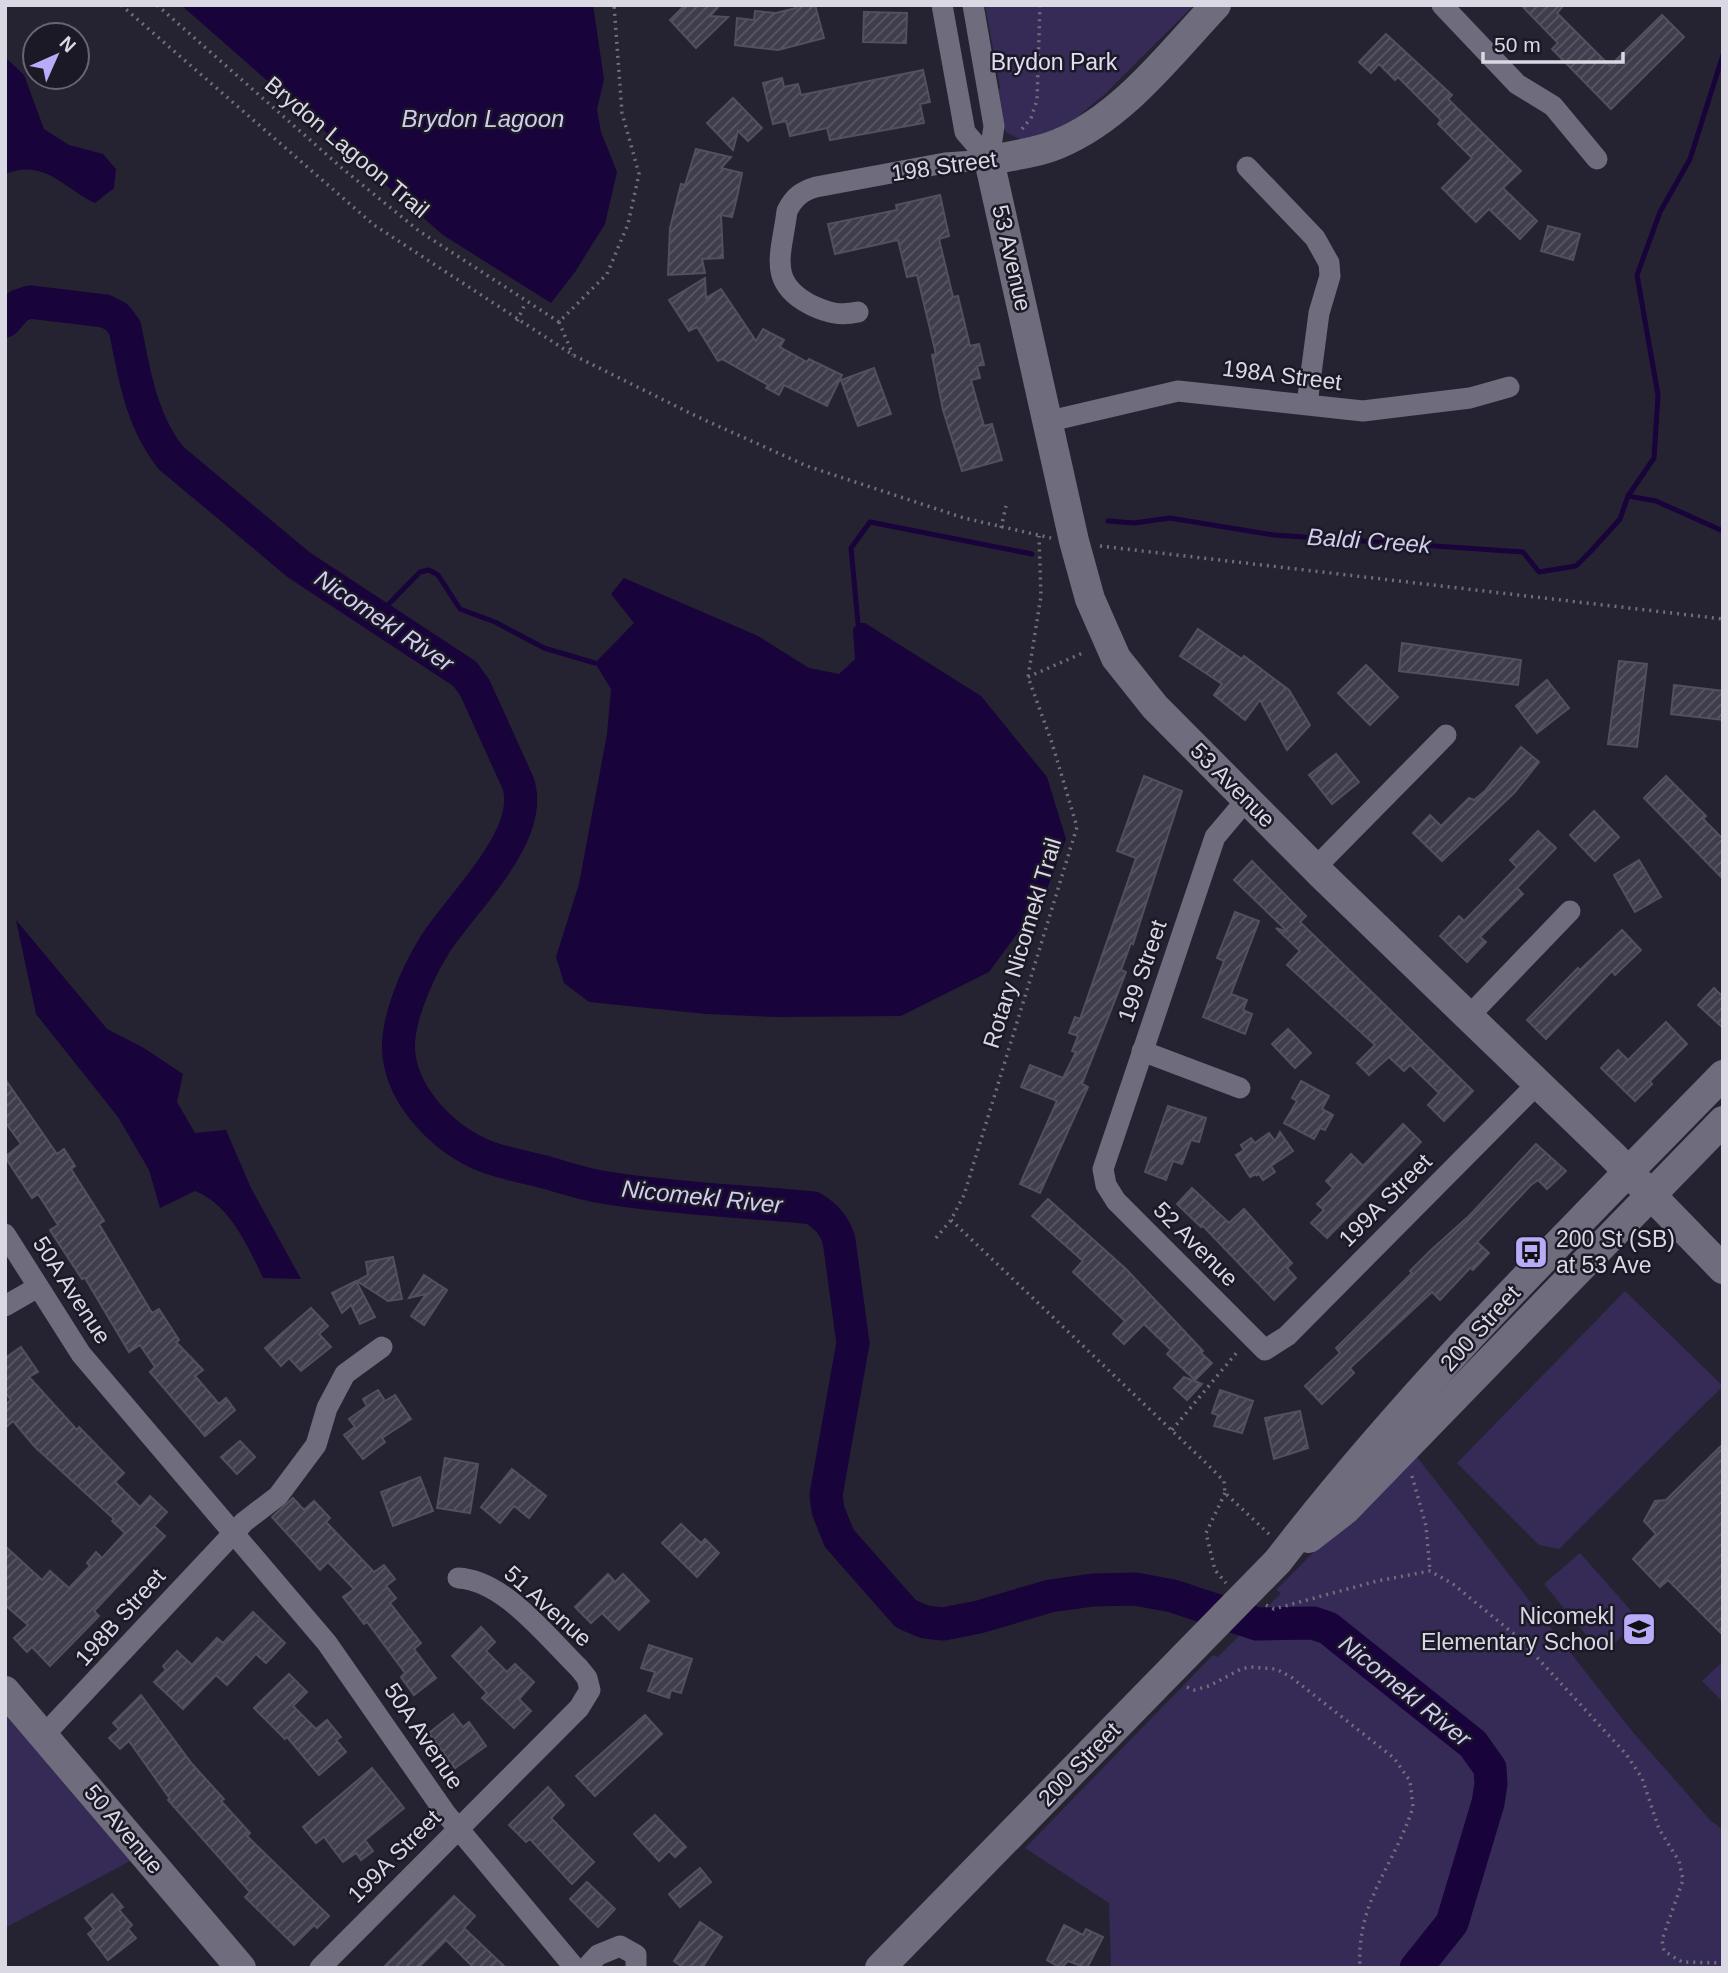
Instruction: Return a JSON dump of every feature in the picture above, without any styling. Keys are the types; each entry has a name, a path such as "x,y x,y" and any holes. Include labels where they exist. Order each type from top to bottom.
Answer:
{"street":[{"name":"53 Avenue","path":"942,5 965,132 989,160"},
{"name":"53 Avenue","path":"973,5 994,126 989,160 1074,541 1090,599 1105,638 1141,692 1315,868 1538,1083 1723,1269"},
{"name":"198 Street","path":"858,312 847,315 824,312 794,296 786,288 780,270 787,211 791,202 804,191 816,187 945,163 989,160 1056,145 1089,127 1130,94 1216,5"},
{"path":"1442,5 1517,84 1553,106 1597,159"},
{"path":"1247,167 1315,238 1329,263 1331,276 1319,313 1307,404"},
{"name":"198A Street","path":"1049,421 1178,391 1378,410 1470,398 1509,387"},
{"path":"1315,868 1446,735"},
{"name":"199 Street","path":"1103,1168 1215,837 1247,799"},
{"path":"1469,1017 1570,911"},
{"path":"1142,1051 1240,1088"},
{"name":"200 Street","path":"880,1968 1196,1645 1492,1314 1723,1075"},
{"name":"199A Street","path":"1265,1350 1287,1336 1538,1083"},
{"name":"200 Street","path":"1261,1573 1345,1510 1723,1121"},
{"name":"52 Avenue","path":"1103,1168 1106,1185 1116,1200 1265,1350"},
{"name":"50A Avenue","path":"5,1234 80,1354 327,1643 458,1830 575,1968"},
{"path":"5,1306 38,1287"},
{"path":"233,1533 278,1496 316,1444 327,1408 345,1374 382,1347"},
{"name":"198B Street","path":"44,1735 233,1533"},
{"name":"51 Avenue","path":"458,1578 481,1581 503,1595 579,1668 587,1678 590,1690"},
{"name":"199A Street","path":"320,1968 579,1708 590,1690"},
{"name":"50 Avenue","path":"5,1691 241,1968"},
{"path":"586,1968 598,1955 620,1946 636,1955 636,1968"}],"path":[{"path":"121,5 374,225 517,321 573,355 698,417 807,466 1001,528 1050,538"},
{"name":"Brydon Lagoon Trail","path":"157,5 343,169 419,231 559,322"},
{"path":"573,355 559,322 607,274 628,224 639,173 622,113 614,5"},
{"path":"1020,131 1031,118 1037,100 1040,5"},
{"path":"517,321 526,302"},
{"path":"1001,528 1006,506"},
{"path":"1028,677 1041,596 1039,536"},
{"path":"1100,546 1723,619"},
{"path":"1028,677 1085,652"},
{"name":"Rotary Nicomekl Trail","path":"936,1238 951,1220 964,1195 1077,827 1052,743 1028,677"},
{"path":"951,1220 1224,1481 1225,1493 1274,1609 1377,1581 1430,1571 1453,1584 1520,1639 1635,1765 1659,1829 1682,1871 1683,1880 1662,1940 1664,1951 1682,1962 1723,1963"},
{"path":"1172,1430 1239,1350"},
{"path":"1410,1472 1426,1526 1430,1571"},
{"path":"1225,1493 1207,1529 1206,1537 1218,1576 1261,1573"},
{"path":"1187,1688 1194,1690 1209,1686 1241,1669 1276,1669 1306,1687 1405,1770 1413,1791 1413,1807 1369,1900 1358,1947 1360,1968"}],"green space":[{"name":"Brydon Park","path":"985,5 1194,5 1105,94 1058,133 1022,140 1007,133 1001,124 996,97 1000,87"},
{"path":"1625,1291 1723,1386 1559,1549 1539,1545 1457,1463"},
{"path":"1413,1452 1632,1731 1710,1820 1723,1830 1723,1968 1111,1968 1109,1903 1025,1848 1213,1655 1218,1657 1281,1593 1276,1590"},
{"path":"1580,1553 1640,1621 1602,1654 1544,1584"},
{"path":"1723,1661 1723,1702 1702,1681"},
{"path":"5,1714 130,1861 5,1928"}],"water":[{"name":"Brydon Lagoon","path":"181,5 593,5 604,79 597,109 601,132 617,172 605,224 575,272 551,303 443,235"},
{"path":"5,57 21,72 21,91 30,91 44,129 69,145 103,154 116,169 114,188 95,203 43,172 19,170 5,174"},
{"path":"624,578 758,636 809,668 839,674 855,659 853,629 858,623 865,623 981,696 1047,777 1066,839 1044,897 989,972 901,1016 776,1017 706,1014 589,1002 564,983 556,957 579,884 607,734 611,689 595,663 634,623 611,594"},
{"path":"16,920 107,1029 144,1048 183,1074 177,1102 195,1133 226,1130 251,1188 301,1279 263,1278 236,1227 207,1197 195,1191 160,1208 149,1170 118,1117 36,1014"}],"building":[{"path":"685,5 720,5 710,16 728,17 696,48 670,20"},
{"path":"795,5 815,5 824,38 778,50 735,45 737,18 754,20 755,11 776,13 796,8"},
{"path":"1521,5 1564,5 1557,13 1610,66 1662,15 1684,37 1611,109 1552,49 1558,43"},
{"path":"864,12 907,13 906,43 863,42"},
{"path":"1386,34 1452,95 1448,99 1521,171 1503,188 1537,221 1520,239 1489,209 1476,222 1442,188 1472,158 1438,124 1441,120 1398,77 1395,80 1379,64 1371,73 1359,62"},
{"path":"923,70 930,102 920,104 924,123 830,140 827,128 790,136 786,121 773,124 763,83 782,78 784,87 798,84 801,95"},
{"path":"733,98 762,128 748,141 738,131 733,150 707,123"},
{"path":"696,149 731,157 721,168 742,173 737,197 732,217 721,215 723,258 702,259 705,273 668,275 670,228 681,184 685,185"},
{"path":"940,195 949,236 939,239 953,297 958,296 970,346 979,344 984,365 977,366 980,378 971,380 984,426 992,424 1002,460 962,471 943,410 932,355 936,354 917,275 907,277 898,240 835,254 828,224 897,210 896,205"},
{"path":"1548,226 1580,234 1573,260 1541,251"},
{"path":"705,278 706,298 721,289 756,341 763,329 784,340 780,347 807,362 809,359 842,375 827,406 784,385 779,395 766,388 768,385 722,359 718,361 697,327 689,331 669,300"},
{"path":"874,368 891,414 858,426 841,380"},
{"path":"1198,629 1242,659 1244,656 1289,690 1310,725 1287,750 1260,700 1245,720 1214,695 1222,684 1180,656"},
{"path":"1402,643 1521,660 1518,685 1399,671"},
{"path":"1619,661 1647,664 1637,747 1608,744"},
{"path":"1366,665 1398,697 1370,725 1338,693"},
{"path":"1547,680 1569,708 1537,733 1516,706"},
{"path":"1674,685 1723,691 1723,720 1671,714"},
{"path":"1521,747 1539,762 1514,793 1442,861 1413,833 1430,815 1441,826 1469,798 1474,800 1485,791"},
{"path":"1336,754 1359,782 1332,804 1309,775"},
{"path":"1144,776 1182,791 1133,944 1131,943 1121,970 1126,972 1082,1084 1088,1087 1040,1193 1020,1184 1057,1101 1021,1087 1030,1065 1063,1078 1076,1052 1072,1051 1078,1036 1069,1033 1075,1017 1080,1019 1136,858 1117,851"},
{"path":"1666,776 1706,816 1703,819 1723,839 1723,879 1644,798"},
{"path":"1594,811 1619,837 1595,861 1570,835"},
{"path":"1538,831 1556,848 1517,888 1523,894 1480,937 1486,942 1467,962 1440,936 1459,916 1464,921 1517,867 1510,860"},
{"path":"1639,860 1661,897 1635,912 1614,875"},
{"path":"1252,861 1306,916 1300,922 1473,1091 1444,1121 1428,1105 1439,1093 1410,1065 1404,1071 1389,1057 1369,1075 1357,1063 1375,1045 1287,965 1300,951 1276,928 1288,932 1234,880"},
{"path":"1235,912 1259,921 1231,994 1247,1000 1243,1010 1252,1014 1245,1034 1203,1017 1224,961 1217,958"},
{"path":"1622,930 1641,950 1615,975 1612,971 1546,1039 1527,1020 1578,968 1580,970"},
{"path":"1714,988 1723,997 1723,1028 1698,1005"},
{"path":"1666,1022 1687,1044 1650,1081 1652,1084 1635,1101 1601,1068 1618,1050 1628,1060"},
{"path":"1288,1029 1311,1053 1295,1068 1272,1044"},
{"path":"5,1079 57,1154 64,1149 75,1166 71,1169 104,1221 99,1224 152,1313 159,1309 179,1340 176,1342 203,1370 195,1376 219,1404 226,1398 235,1410 205,1436 150,1372 155,1367 140,1345 129,1352 85,1278 82,1279 50,1230 58,1225 38,1194 32,1198 5,1157 21,1144 5,1122"},
{"path":"1301,1081 1329,1096 1322,1109 1333,1115 1325,1130 1320,1128 1314,1139 1284,1123 1297,1101 1292,1098"},
{"path":"1168,1106 1206,1118 1199,1142 1191,1140 1182,1164 1173,1161 1166,1180 1145,1172"},
{"path":"1403,1124 1421,1142 1327,1238 1311,1223 1324,1210 1317,1204 1333,1188 1326,1181 1351,1154 1363,1166"},
{"path":"1280,1132 1293,1151 1271,1166 1275,1172 1263,1180 1259,1174 1256,1176 1258,1173 1250,1177 1236,1155 1244,1150 1241,1145 1251,1138 1255,1143 1269,1133 1275,1141"},
{"path":"1536,1144 1566,1171 1547,1189 1538,1180 1531,1185 1477,1242 1489,1253 1473,1270 1470,1268 1440,1300 1432,1292 1350,1368 1354,1373 1322,1404 1305,1386 1340,1353 1336,1348 1412,1273 1410,1271 1430,1251 1470,1215"},
{"path":"1192,1188 1229,1223 1244,1209 1292,1263 1287,1268 1296,1278 1274,1300 1202,1225 1201,1227 1177,1204"},
{"path":"1048,1199 1126,1269 1203,1351 1201,1353 1212,1363 1195,1380 1167,1354 1171,1350 1144,1324 1124,1344 1113,1334 1125,1321 1073,1272 1083,1261 1032,1216"},
{"path":"393,1257 402,1299 388,1301 357,1281 368,1275 366,1262"},
{"path":"424,1275 447,1290 424,1325 411,1316 426,1294 409,1298"},
{"path":"356,1281 375,1317 360,1324 351,1305 342,1313 332,1293"},
{"path":"311,1308 328,1326 319,1334 331,1347 301,1371 289,1358 281,1366 265,1348"},
{"path":"21,1347 38,1372 29,1377 77,1430 79,1427 124,1473 115,1482 140,1507 150,1496 167,1512 154,1526 165,1536 94,1611 99,1616 50,1666 32,1647 27,1652 14,1638 28,1625 5,1605 5,1546 42,1580 50,1571 69,1588 90,1566 87,1563 96,1552 102,1558 125,1533 112,1521 114,1519 35,1447 13,1421 5,1428 5,1405 11,1400 5,1392 5,1358"},
{"path":"1184,1377 1202,1384 1187,1400 1174,1388"},
{"path":"378,1390 385,1401 395,1395 411,1419 382,1438 385,1442 363,1459 344,1435 355,1427 349,1419 367,1406 363,1399"},
{"path":"1220,1390 1253,1401 1242,1433 1214,1426 1218,1415 1212,1413"},
{"path":"1300,1411 1308,1448 1274,1459 1265,1418"},
{"path":"240,1441 255,1457 237,1474 221,1457"},
{"path":"1723,1444 1723,1635 1668,1580 1660,1587 1633,1559 1656,1534 1644,1521 1655,1501 1666,1500"},
{"path":"445,1458 478,1464 470,1513 437,1508"},
{"path":"512,1469 546,1496 529,1518 514,1506 500,1523 481,1507"},
{"path":"420,1477 433,1511 393,1526 381,1492"},
{"path":"293,1498 304,1510 314,1501 330,1518 326,1522 374,1572 384,1565 395,1579 386,1586 396,1598 390,1603 421,1643 414,1649 436,1678 414,1695 401,1677 405,1673 367,1622 364,1624 343,1597 354,1589 328,1562 320,1570 272,1517"},
{"path":"681,1524 701,1543 705,1539 719,1553 697,1577 662,1543"},
{"path":"608,1574 615,1582 623,1574 649,1601 619,1630 602,1613 591,1623 575,1607"},
{"path":"253,1612 285,1643 266,1663 256,1654 227,1685 216,1675 183,1709 154,1682 166,1670 163,1666 177,1651 192,1665 217,1638 223,1643"},
{"path":"481,1627 495,1642 486,1651 507,1672 515,1664 534,1682 519,1699 531,1711 514,1728 482,1698 487,1693 452,1656"},
{"path":"649,1645 692,1659 681,1693 671,1690 669,1698 648,1691 655,1672 641,1668"},
{"path":"289,1674 307,1692 293,1706 316,1729 327,1720 341,1737 336,1740 346,1752 319,1775 287,1737 285,1739 254,1708"},
{"path":"141,1695 192,1764 224,1799 221,1801 250,1833 247,1836 329,1916 317,1928 314,1925 294,1945 245,1897 250,1892 168,1800 170,1799 129,1741 120,1749 109,1738 119,1729 113,1723"},
{"path":"453,1714 463,1727 469,1722 486,1746 455,1768 429,1733"},
{"path":"645,1715 662,1734 595,1796 576,1776"},
{"path":"372,1768 404,1808 365,1840 373,1851 361,1860 356,1853 343,1862 324,1837 316,1843 303,1827"},
{"path":"548,1787 564,1805 551,1818 594,1862 572,1884 530,1839 526,1842 509,1825"},
{"path":"655,1815 686,1847 675,1857 669,1851 659,1861 634,1834"},
{"path":"700,1868 711,1882 680,1907 669,1894"},
{"path":"587,1882 615,1909 598,1927 570,1899"},
{"path":"112,1894 123,1907 119,1910 132,1925 128,1929 136,1938 108,1960 88,1934 94,1929 85,1918"},
{"path":"454,1896 475,1916 464,1928 506,1968 474,1968 446,1940 418,1968 383,1968"},
{"path":"700,1922 722,1937 702,1968 684,1968 674,1961"},
{"path":"1064,1925 1083,1935 1086,1929 1103,1937 1087,1968 1068,1961 1061,1968 1047,1960"}],"waterway":[{"name":"Baldi Creek","path":"1108,521 1134,523 1170,518 1274,535 1523,552 1539,572 1576,566 1620,519 1628,496 1654,458 1658,395 1637,275 1660,212 1690,159 1723,55"},
{"name":"Nicomekl River","path":"5,321 18,306 30,302 105,311 117,317 125,328 140,396 152,428 171,458 299,565 465,674 475,688 518,783 521,803 516,825 506,847 434,946 414,984 404,1013 399,1042 402,1071 409,1087 429,1116 455,1140 485,1156 582,1183 659,1195 813,1208 826,1218 839,1240 853,1343 826,1495 828,1510 839,1538 906,1614 925,1622 943,1624 979,1617 1050,1596 1093,1590 1135,1589 1173,1596 1257,1624 1313,1623 1328,1628 1473,1744 1490,1768 1488,1803 1452,1923 1416,1968"},
{"name":"Baldi Creek","path":"1628,496 1656,501 1723,531"},
{"name":"Baldi Creek","path":"858,623 851,548 870,522 1032,554"},
{"name":"Baldi Creek","path":"376,617 420,572 429,570 438,575 460,609 495,622 544,648 595,663"}],"place":[{"name":"200 St (SB) at 53 Ave","path":"1531,1252"},
{"name":"Nicomekl Elementary School","path":"1639,1629"}]}
